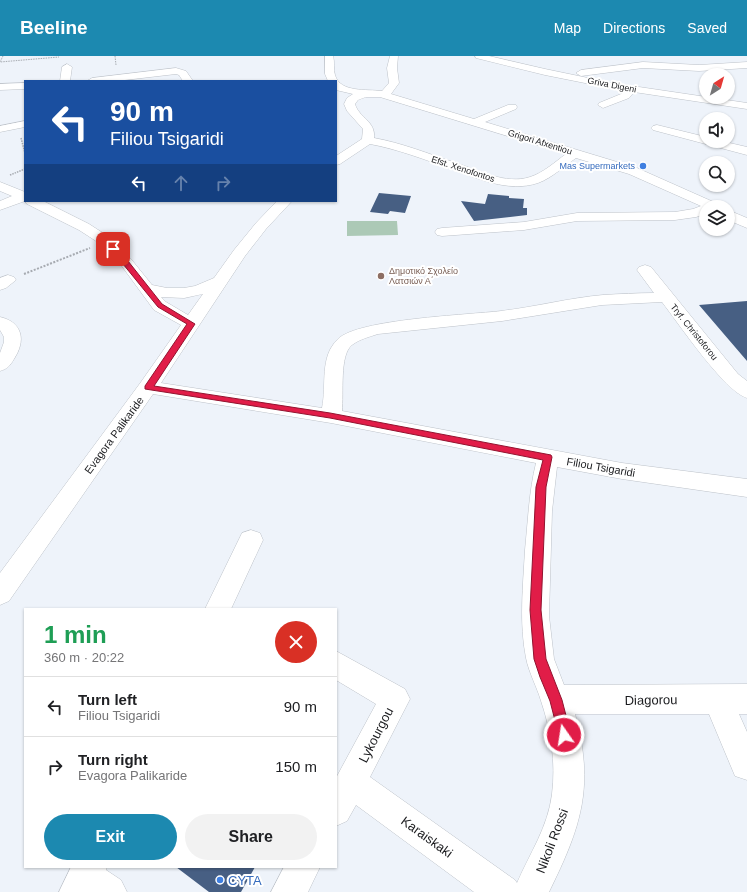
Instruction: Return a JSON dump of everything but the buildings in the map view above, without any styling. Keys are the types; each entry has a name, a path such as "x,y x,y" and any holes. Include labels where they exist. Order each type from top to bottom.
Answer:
{"street":[{"path":"330,56 329,72 333,80"},
{"path":"337,85 363,94 385,94 394,83 392,68 394,56"},
{"name":"Griva Digeni","path":"479,56 492,57 513,65 632,89 747,106"},
{"path":"712,56 731,66"},
{"path":"513,65 533,59"},
{"path":"565,76 589,71 643,65 699,68 747,65"},
{"path":"65,80 67,67"},
{"path":"100,80 176,71 183,73 187,80"},
{"path":"0,87 24,86"},
{"path":"603,106 625,96 632,89"},
{"path":"337,160 368,140 368,127 352,110 350,105 352,100 363,94"},
{"name":"Grigori Afxentiou","path":"385,94 575,153 655,180 699,201"},
{"path":"476,122 512,107"},
{"path":"0,129 24,124"},
{"path":"657,128 699,139"},
{"name":"Efst. Xenofontos","path":"368,140 388,144 490,178 509,182 533,180 546,174 575,153"},
{"path":"735,148 747,151"},
{"path":"3,181 24,196"},
{"path":"0,206 24,199"},
{"path":"35,202 84,228 105,242 126,262 160,306 191,324"},
{"name":"Evagora Palikaride","path":"0,593 148,387 245,245 274,211 284,202"},
{"path":"442,232 524,226 577,217 611,218 679,215 699,211"},
{"path":"735,218 747,224"},
{"name":"Tryf. Christoforou","path":"645,270 731,378 747,391"},
{"path":"146,288 167,294 181,294 204,289 220,281"},
{"path":"330,416 335,394 334,359 336,351 346,341 360,333 377,329 502,316 602,300 667,297"},
{"path":"0,322 8,327 11,332 13,344 11,352 0,365"},
{"name":"Filiou Tsigaridi","path":"148,387 330,416 622,471 747,488"},
{"name":"Nikoli Rossi","path":"531,892 552,850 564,816 568,794 569,771 567,748 556,700 540,659 535,610 541,487 548,457"},
{"path":"218,608 251,540"},
{"name":"Lykourgou","path":"337,666 395,699 352,783 337,808"},
{"name":"Diagorou","path":"556,700 747,698"},
{"path":"717,699 746,765"},
{"name":"Karaiskaki","path":"352,783 503,892"},
{"path":"289,892 302,868"}],"path":[{"path":"3,56 0,62 59,57"},
{"path":"3,181 24,170"},
{"path":"4,283 105,242"}],"green space":[{"path":"347,221 397,221 398,235 347,236"}],"place":[{"name":"Mas Supermarkets","path":"643,166"},
{"name":"Δημοτικό Σχολείο Λατσιών Α΄","path":"381,276"},
{"name":"CYTA","path":"220,880"}],"route":[{"path":"113,249 126,262 160,306 191,324 148,387 330,416 548,457 541,487 535,610 540,659 556,700 564,735"}]}
